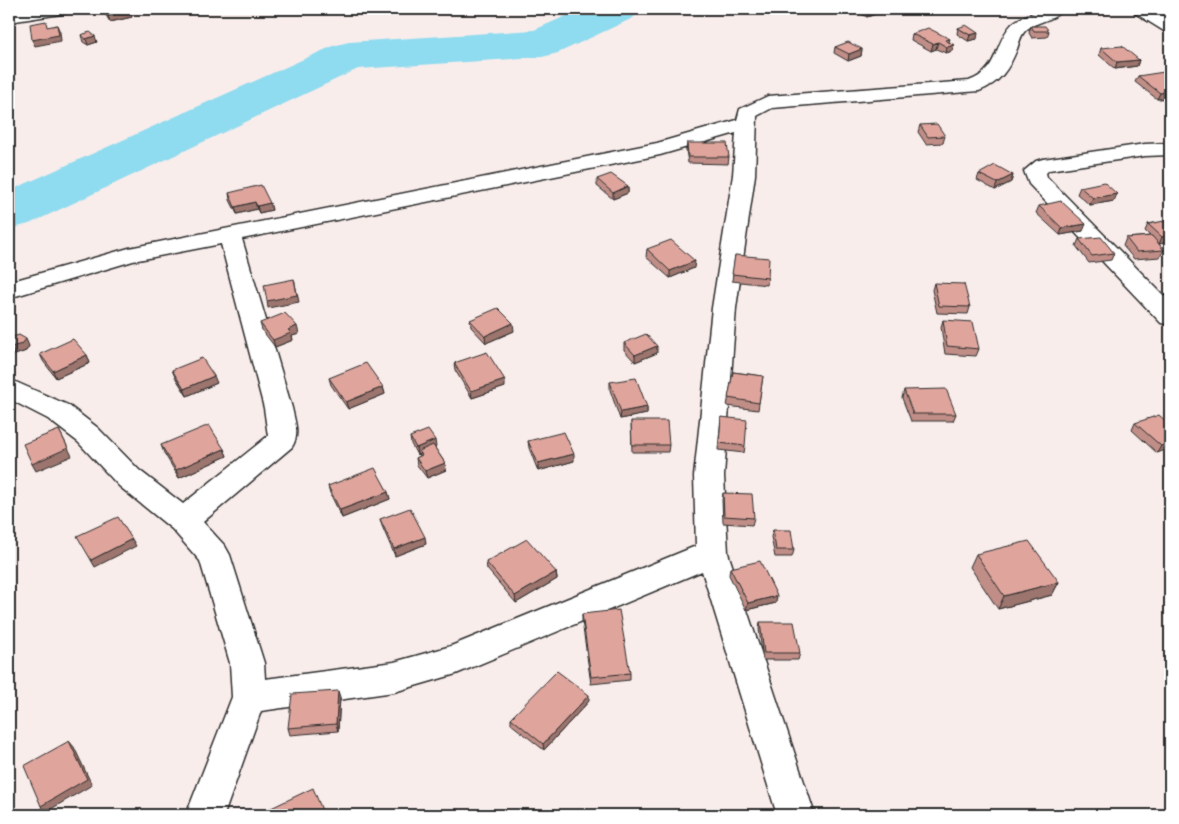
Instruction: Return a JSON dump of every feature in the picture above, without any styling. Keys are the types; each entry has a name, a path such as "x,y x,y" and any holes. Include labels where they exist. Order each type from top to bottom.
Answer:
{"street":[{"path":"9,17 61,9"},
{"path":"796,815 712,553 709,476 724,308 744,176 747,113 768,102 972,87 985,83 995,77 1015,31 1023,23 1046,15 1054,9"},
{"path":"1140,9 1170,27"},
{"path":"9,290 129,256 660,148 745,124"},
{"path":"1170,149 1145,150 1043,165 1035,171 1036,179 1118,261 1170,317"},
{"path":"183,521 234,482 282,440 283,429 278,408 230,236"},
{"path":"9,388 58,412 88,435 129,478 183,521 214,555 247,663 249,697 202,813"},
{"path":"249,697 394,677 456,659 712,553"}],"building":[{"path":"112,9 130,10 108,16 104,11"},
{"path":"46,21 47,27 57,25 59,35 32,40 30,24"},
{"path":"966,25 978,33 970,35 958,28"},
{"path":"1031,26 1045,26 1049,31 1034,31"},
{"path":"928,28 950,39 945,40 954,45 947,47 938,42 933,44 912,34"},
{"path":"90,32 95,36 86,39 81,35"},
{"path":"848,42 862,49 849,54 835,47"},
{"path":"1122,46 1139,60 1117,62 1101,48"},
{"path":"1164,72 1170,77 1170,91 1160,93 1138,76"},
{"path":"937,124 945,136 928,137 920,125"},
{"path":"687,143 727,143 729,157 688,157"},
{"path":"995,165 1013,175 997,183 979,174"},
{"path":"611,174 628,186 613,193 597,179"},
{"path":"1104,182 1117,194 1093,198 1080,187"},
{"path":"261,185 270,203 257,206 255,202 235,207 229,193"},
{"path":"1061,201 1086,224 1062,228 1039,206"},
{"path":"1170,220 1170,235 1162,237 1148,224"},
{"path":"1152,236 1164,250 1137,252 1126,238"},
{"path":"1101,237 1114,253 1092,256 1079,239"},
{"path":"671,240 695,261 670,271 647,249"},
{"path":"735,255 769,258 768,278 732,274"},
{"path":"294,279 297,295 267,301 264,285"},
{"path":"934,283 964,284 970,307 939,306"},
{"path":"498,308 513,323 485,336 470,320"},
{"path":"285,313 297,326 288,330 291,333 273,340 260,323"},
{"path":"943,320 973,322 979,349 947,346"},
{"path":"646,334 657,346 635,355 624,343"},
{"path":"19,335 26,339 22,344 9,346 9,338"},
{"path":"73,339 87,355 53,371 40,354"},
{"path":"487,352 505,380 471,391 454,363"},
{"path":"202,358 214,376 184,389 172,370"},
{"path":"366,363 383,387 346,402 329,378"},
{"path":"733,372 763,376 759,403 728,398"},
{"path":"636,378 647,407 621,412 610,382"},
{"path":"946,389 956,414 913,414 904,390"},
{"path":"1159,415 1170,425 1170,443 1161,446 1135,423"},
{"path":"721,417 747,420 745,446 719,443"},
{"path":"631,421 667,421 669,445 632,445"},
{"path":"209,425 224,449 176,470 161,445"},
{"path":"59,430 68,448 32,464 23,444"},
{"path":"428,430 435,440 416,448 410,437"},
{"path":"564,432 574,454 538,463 528,441"},
{"path":"433,445 445,463 425,471 416,458 422,455 419,451"},
{"path":"375,468 388,492 340,510 328,486"},
{"path":"723,493 752,494 754,518 724,516"},
{"path":"410,508 425,537 394,549 380,519"},
{"path":"118,517 132,539 91,560 77,536"},
{"path":"773,530 791,530 794,550 776,550"},
{"path":"527,539 556,572 515,596 486,562"},
{"path":"1029,541 1059,582 1004,596 976,554"},
{"path":"760,561 777,596 748,603 730,568"},
{"path":"619,610 630,673 591,677 582,614"},
{"path":"760,622 794,622 800,653 764,653"},
{"path":"557,671 589,695 543,744 511,718"},
{"path":"338,691 336,724 288,728 292,694"},
{"path":"69,741 87,779 41,806 24,766"},
{"path":"313,788 324,815 269,815 267,810"},
{"path":"892,812 893,815 869,815"}],"waterway":[{"path":"9,212 349,56 542,43 618,9"}]}
